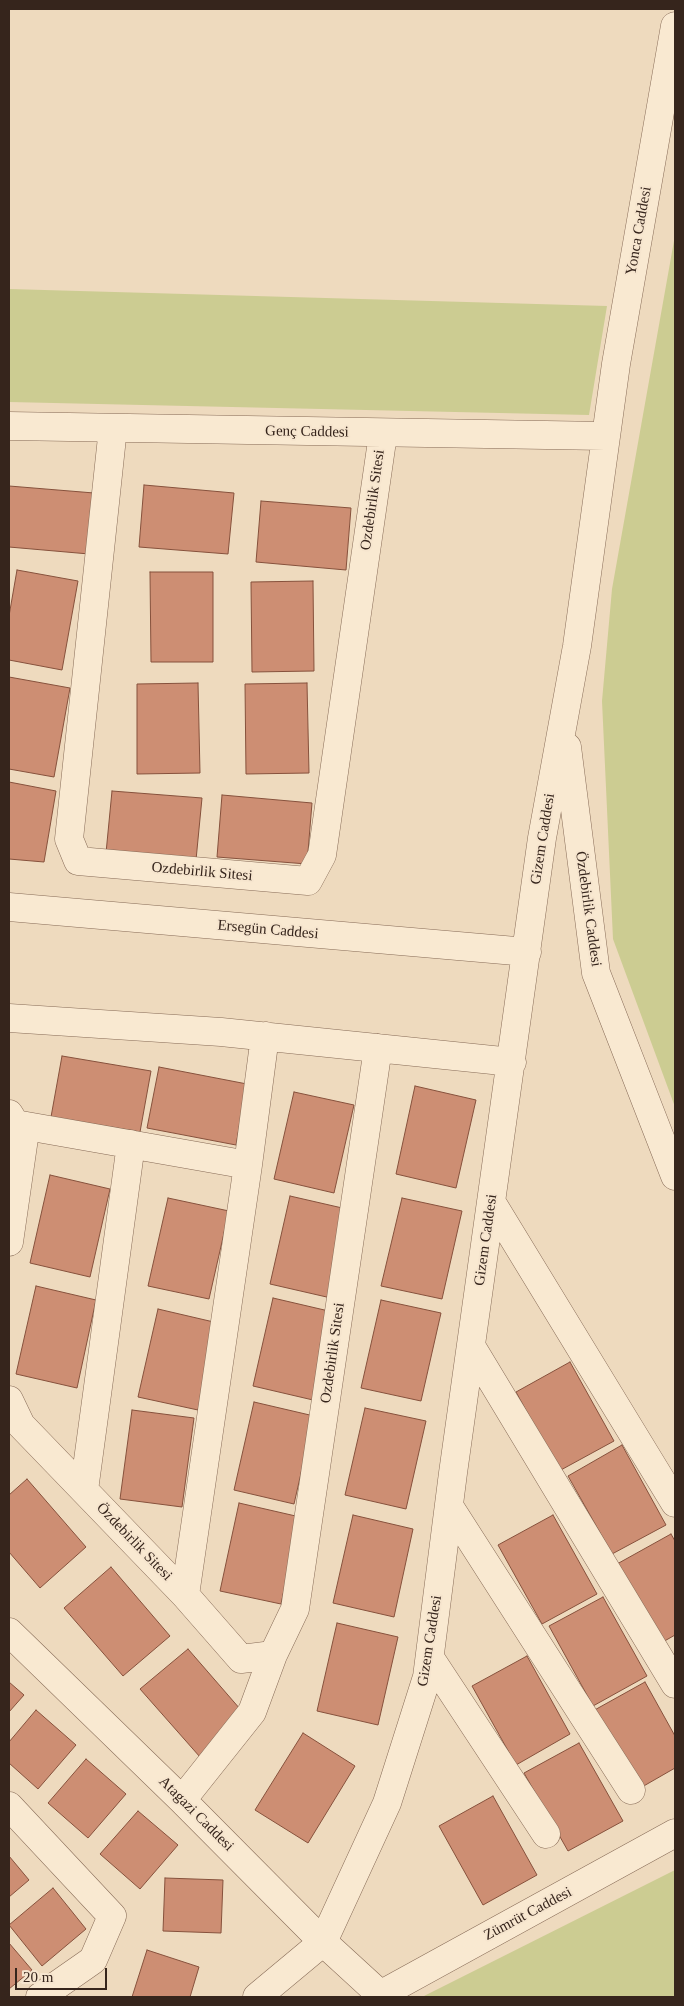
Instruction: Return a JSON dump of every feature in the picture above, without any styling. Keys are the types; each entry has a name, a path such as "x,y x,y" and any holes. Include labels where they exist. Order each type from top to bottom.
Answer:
{"street":[{"name":"Yonca Caddesi","path":"605,436 675,26"},
{"name":"Genç Caddesi","path":"9,426 383,434 605,436"},
{"name":"Ozdebirlik Sitesi","path":"113,428 69,839 78,861 308,881 322,855 383,434"},
{"name":"Gizem Caddesi","path":"257,1997 324,1942 387,1803 427,1676 542,838 577,646 605,436"},
{"name":"Özdebirlik Caddesi","path":"564,718 596,973 675,1176"},
{"name":"Ersegün Caddesi","path":"9,907 527,952"},
{"path":"9,1018 265,1036 512,1062"},
{"path":"186,1595 265,1036"},
{"name":"Ozdebirlik Sitesi","path":"182,1800 252,1712 273,1655 295,1608 378,1048"},
{"path":"12,1119 131,1144 248,1165"},
{"path":"9,1242 24,1138 12,1119"},
{"path":"84,1490 131,1144"},
{"path":"492,1203 675,1503"},
{"path":"471,1346 675,1684"},
{"name":"Özdebirlik Sitesi","path":"9,1400 21,1425 186,1595 242,1659 273,1655"},
{"path":"449,1506 631,1790"},
{"name":"Atagazi Caddesi","path":"9,1632 182,1800 324,1942 382,1996"},
{"path":"430,1658 546,1834"},
{"path":"9,1806 112,1916 93,1960 40,1997"},
{"name":"Zümrüt Caddesi","path":"382,1996 675,1833"}],"green space":[{"path":"675,235 675,1107 613,939 602,701 612,589"},
{"path":"9,289 607,306 589,415 9,402"},
{"path":"675,1870 675,1997 424,1996"}],"building":[{"path":"144,485 234,493 228,554 139,547"},
{"path":"9,486 94,493 89,554 9,547"},
{"path":"261,501 351,508 346,570 256,562"},
{"path":"17,570 78,581 62,670 9,660 9,616"},
{"path":"150,572 213,572 213,662 151,662"},
{"path":"313,581 314,671 252,672 251,582"},
{"path":"9,677 70,688 54,777 9,769"},
{"path":"198,683 200,773 137,774 137,684"},
{"path":"307,683 309,773 246,774 245,684"},
{"path":"9,782 56,791 44,862 9,859"},
{"path":"112,791 202,798 196,860 106,853"},
{"path":"222,795 312,803 307,864 217,857"},
{"path":"62,1056 151,1071 140,1132 51,1117"},
{"path":"159,1067 247,1084 236,1145 147,1128"},
{"path":"415,1086 476,1100 456,1188 396,1174"},
{"path":"294,1092 354,1105 334,1193 274,1179"},
{"path":"50,1175 110,1189 90,1277 30,1263"},
{"path":"290,1196 351,1210 331,1298 270,1284"},
{"path":"168,1198 229,1211 209,1299 148,1286"},
{"path":"402,1198 462,1211 442,1299 381,1286"},
{"path":"36,1286 96,1300 77,1388 16,1374"},
{"path":"273,1298 333,1312 313,1400 253,1386"},
{"path":"381,1300 441,1313 421,1401 361,1388"},
{"path":"158,1309 218,1323 198,1410 138,1397"},
{"path":"570,1362 614,1441 559,1471 516,1392"},
{"path":"254,1402 314,1416 294,1504 234,1490"},
{"path":"365,1408 426,1421 406,1509 345,1495"},
{"path":"132,1410 194,1418 182,1507 120,1499"},
{"path":"622,1445 666,1525 612,1554 568,1476"},
{"path":"27,1479 86,1547 40,1588 9,1552 9,1495"},
{"path":"239,1503 300,1517 281,1604 220,1591"},
{"path":"353,1515 413,1529 394,1617 333,1603"},
{"path":"553,1515 597,1594 542,1624 498,1545"},
{"path":"671,1534 675,1541 675,1635 661,1643 617,1564"},
{"path":"111,1567 170,1636 123,1676 64,1608"},
{"path":"603,1597 647,1676 593,1706 549,1626"},
{"path":"337,1623 398,1637 378,1725 317,1711"},
{"path":"188,1649 247,1717 200,1757 140,1689"},
{"path":"527,1656 570,1734 516,1765 472,1686"},
{"path":"9,1682 24,1695 9,1712"},
{"path":"645,1682 675,1736 675,1768 635,1791 591,1712"},
{"path":"36,1710 76,1745 38,1789 9,1763 9,1742"},
{"path":"303,1733 355,1766 308,1843 255,1810"},
{"path":"579,1743 623,1821 568,1851 524,1773"},
{"path":"86,1759 126,1794 88,1838 48,1803"},
{"path":"493,1796 537,1875 483,1905 439,1826"},
{"path":"138,1811 178,1845 140,1889 100,1854"},
{"path":"9,1856 29,1880 9,1897"},
{"path":"165,1878 223,1880 221,1933 163,1931"},
{"path":"53,1888 86,1929 42,1966 9,1925"},
{"path":"9,1943 32,1970 9,1989"},
{"path":"147,1950 199,1967 190,1997 132,1997"}]}
